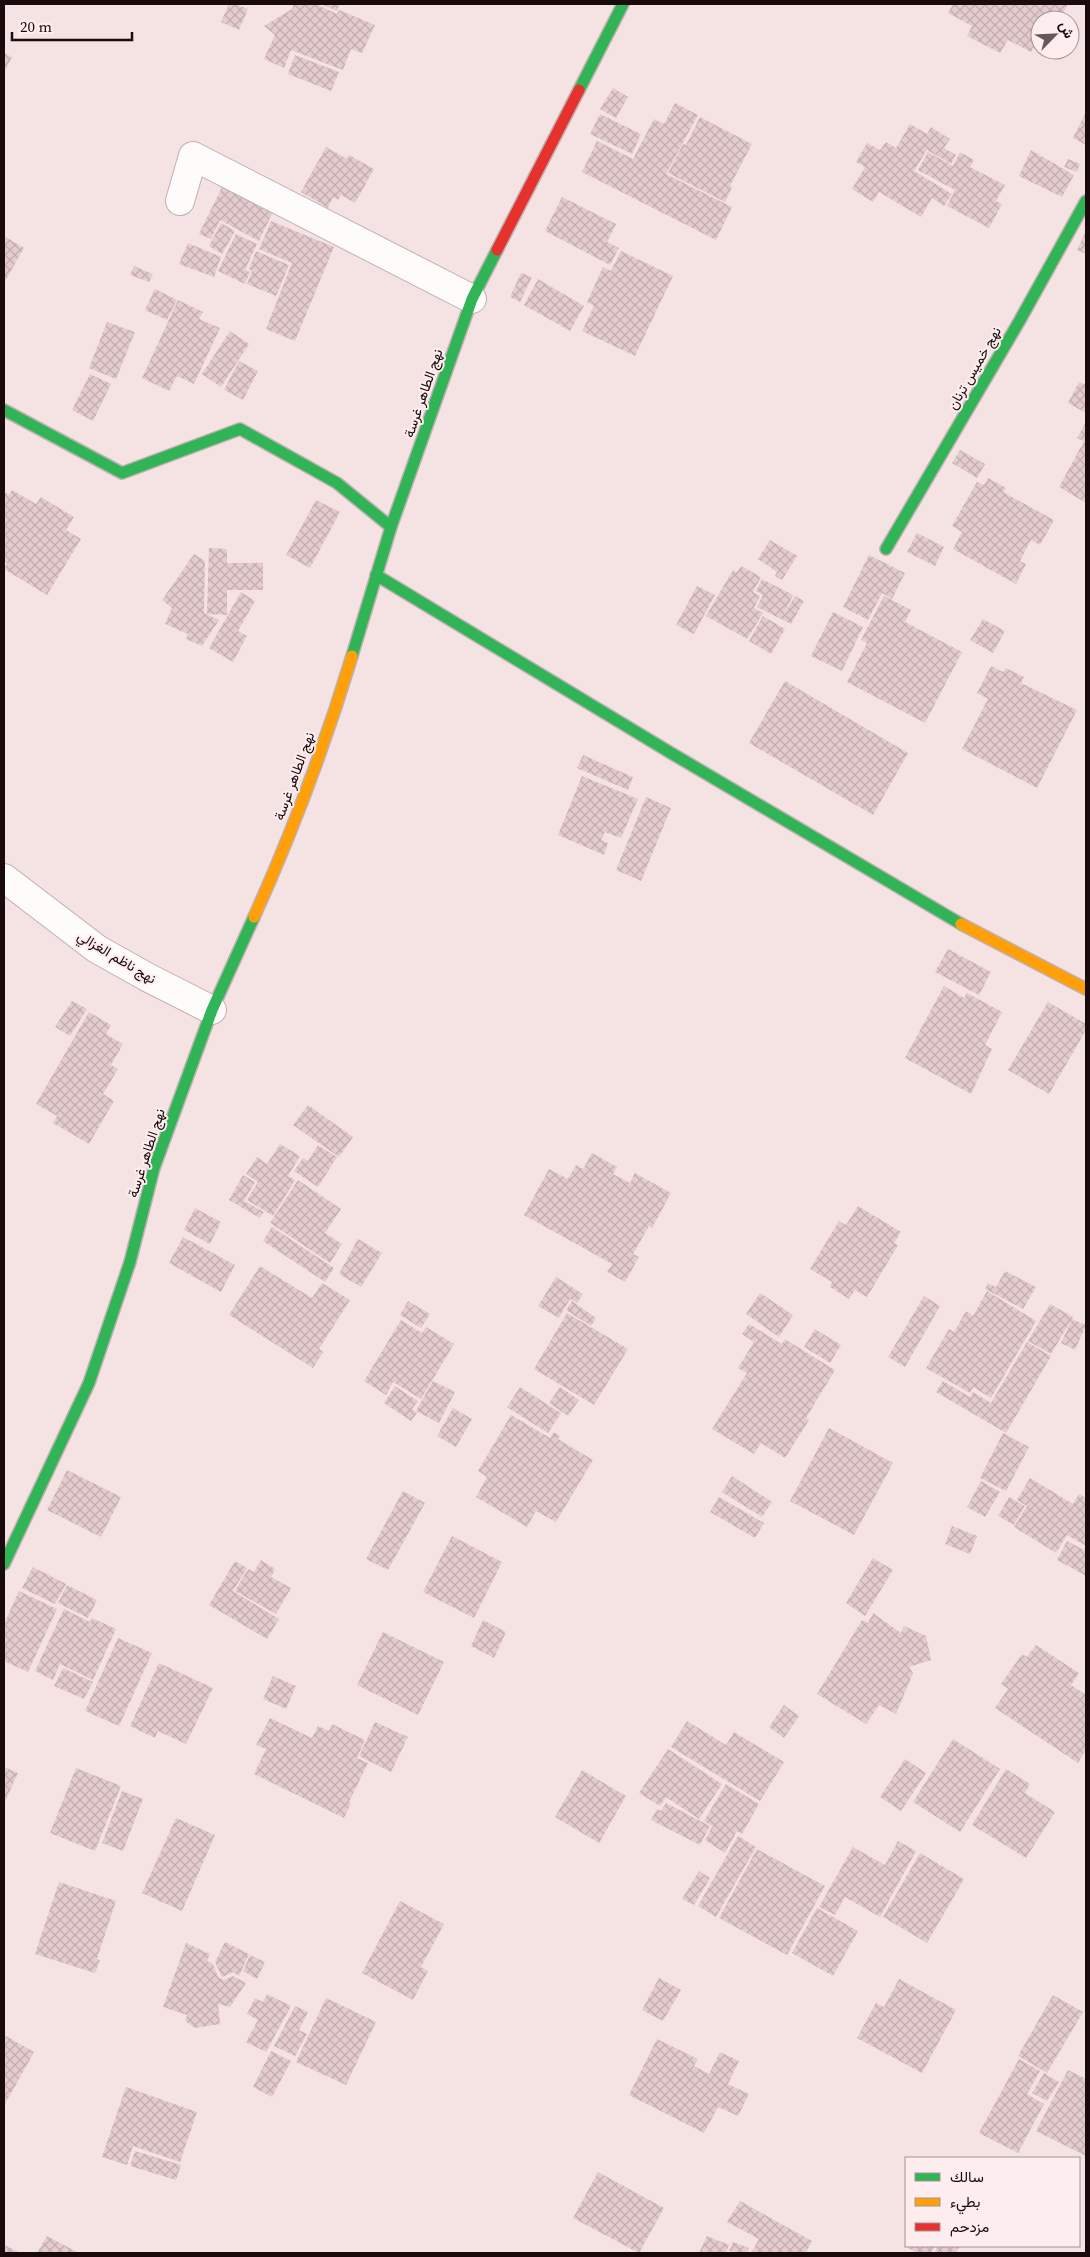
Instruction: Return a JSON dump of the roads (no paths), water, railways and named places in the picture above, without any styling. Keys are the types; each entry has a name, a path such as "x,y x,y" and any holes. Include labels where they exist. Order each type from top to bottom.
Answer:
{"street":[{"name":"نهج الطاهر غرسة","path":"4,1564 89,1383 130,1262 154,1168 212,1010 276,869 339,699 391,528 472,299 623,4"},
{"path":"180,201 193,156 472,299"},
{"name":"نهج خميس ترنان","path":"886,549 1020,320 1086,201"},
{"path":"4,410 122,473 240,429 337,483 391,528"},
{"path":"376,576 654,743 946,914 1086,989"},
{"name":"نهج ناظم الغزالي","path":"4,878 96,949 212,1010"}]}
